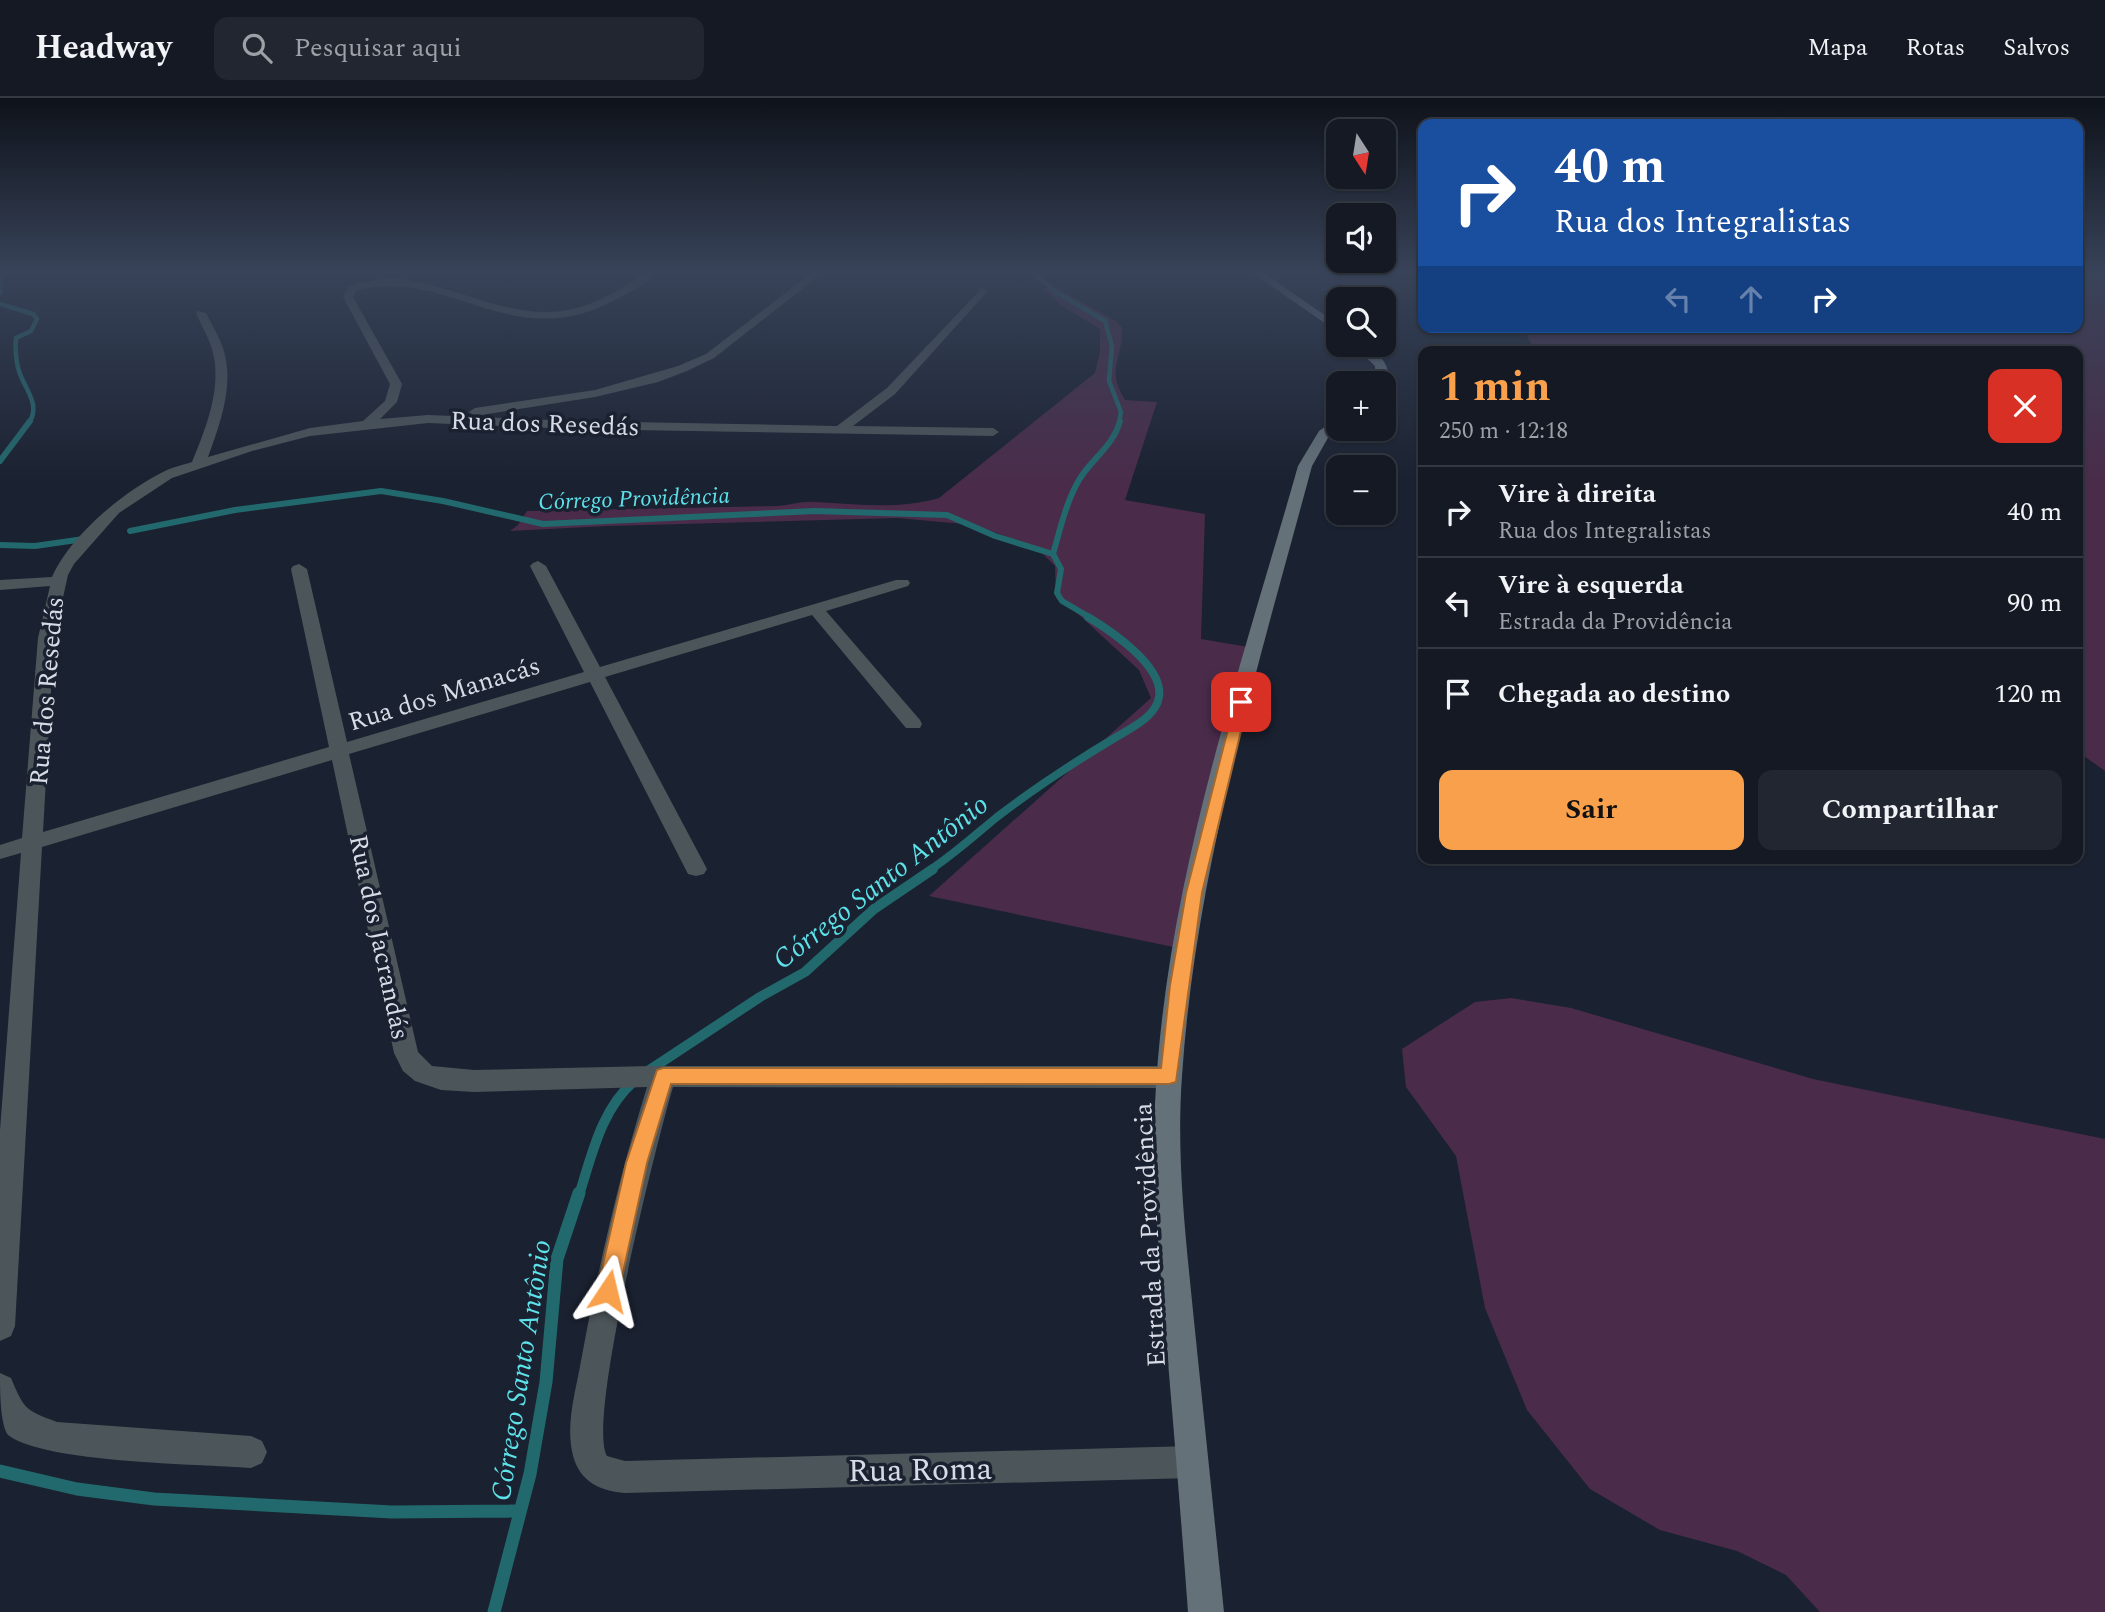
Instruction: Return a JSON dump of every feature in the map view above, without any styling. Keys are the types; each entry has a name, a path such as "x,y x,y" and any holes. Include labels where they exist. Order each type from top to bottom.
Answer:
{"street":[{"path":"198,464 219,405 221,384 218,352 213,342"},
{"path":"368,423 390,404 396,391 396,384 373,342"},
{"path":"428,419 623,388 671,374 710,356 729,342"},
{"path":"841,429 891,391 936,342"},
{"path":"1373,357 1384,371"},
{"name":"Rua dos Resedás","path":"0,1326 46,638 57,581 67,562 114,510 167,475 198,464 310,432 368,423 428,419 575,425 993,432"},
{"name":"Estrada da Providência","path":"1206,1612 1170,1218 1167,1151 1169,1076 1179,985 1194,893 1241,702 1305,466 1326,433"},
{"path":"538,566 696,869"},
{"name":"Rua dos Jacrandás","path":"299,569 405,1053 412,1064 424,1074 440,1079 474,1081 658,1076 1169,1076"},
{"path":"0,585 57,581"},
{"name":"Rua dos Manacás","path":"0,852 902,583"},
{"path":"815,609 913,724"},
{"name":"Rua Roma","path":"658,1076 615,1255 587,1428 591,1462 602,1473 620,1477 1192,1462"},
{"path":"0,1389 2,1401 19,1424 57,1438 251,1452"}],"shaded area":[{"path":"1100,342 1121,342 1116,364 1116,379 1125,400 1157,402 1125,500 1205,514 1201,639 1260,649 1183,949 929,896 1151,698 1139,670 1077,613 1056,598 1055,566 1037,548 975,525 897,518 510,531 518,525 527,511 778,506 810,502 893,505 939,498 1095,373"},
{"path":"1530,342 2105,342 2105,771 2083,755 2083,346 1533,346"},
{"path":"1511,998 1571,1008 1813,1079 2105,1139 2105,1612 1820,1612 1786,1575 1737,1551 1660,1530 1590,1489 1527,1410 1485,1308 1456,1156 1406,1087 1402,1049 1475,1002"}],"waterway":[{"name":"Córrego Providência","path":"16,342 18,367 33,403 30,421"},
{"name":"Córrego Santo Antônio","path":"1111,342 1109,381 1121,412 1119,423"},
{"name":"Córrego Providência","path":"0,461 30,421"},
{"name":"Córrego Santo Antônio","path":"1053,554 1074,489 1107,446 1120,421"},
{"name":"Córrego Providência","path":"130,531 235,510 381,491 443,501 543,524 814,511 947,515 995,536 1053,554"},
{"name":"Córrego Providência","path":"0,545 35,546 84,539"},
{"name":"Córrego Santo Antônio","path":"1053,554 1061,569 1057,593 1062,601 1091,618"},
{"name":"Córrego Santo Antônio","path":"930,870 1026,795 1137,725 1157,704 1158,685 1145,662 1110,631 1088,617"},
{"name":"Córrego Santo Antônio","path":"645,1073 760,997 805,972 874,909 933,869"},
{"name":"Córrego Santo Antônio","path":"579,1195 593,1149 606,1119 613,1105 634,1081"},
{"name":"Córrego Santo Antônio","path":"494,1612 530,1474 546,1382 557,1259 579,1193"},
{"path":"0,1471 77,1489 154,1499 392,1512 520,1511"}],"route":[{"path":"608,1291 636,1163 663,1076 1169,1076 1179,985 1194,893 1241,702"}]}
